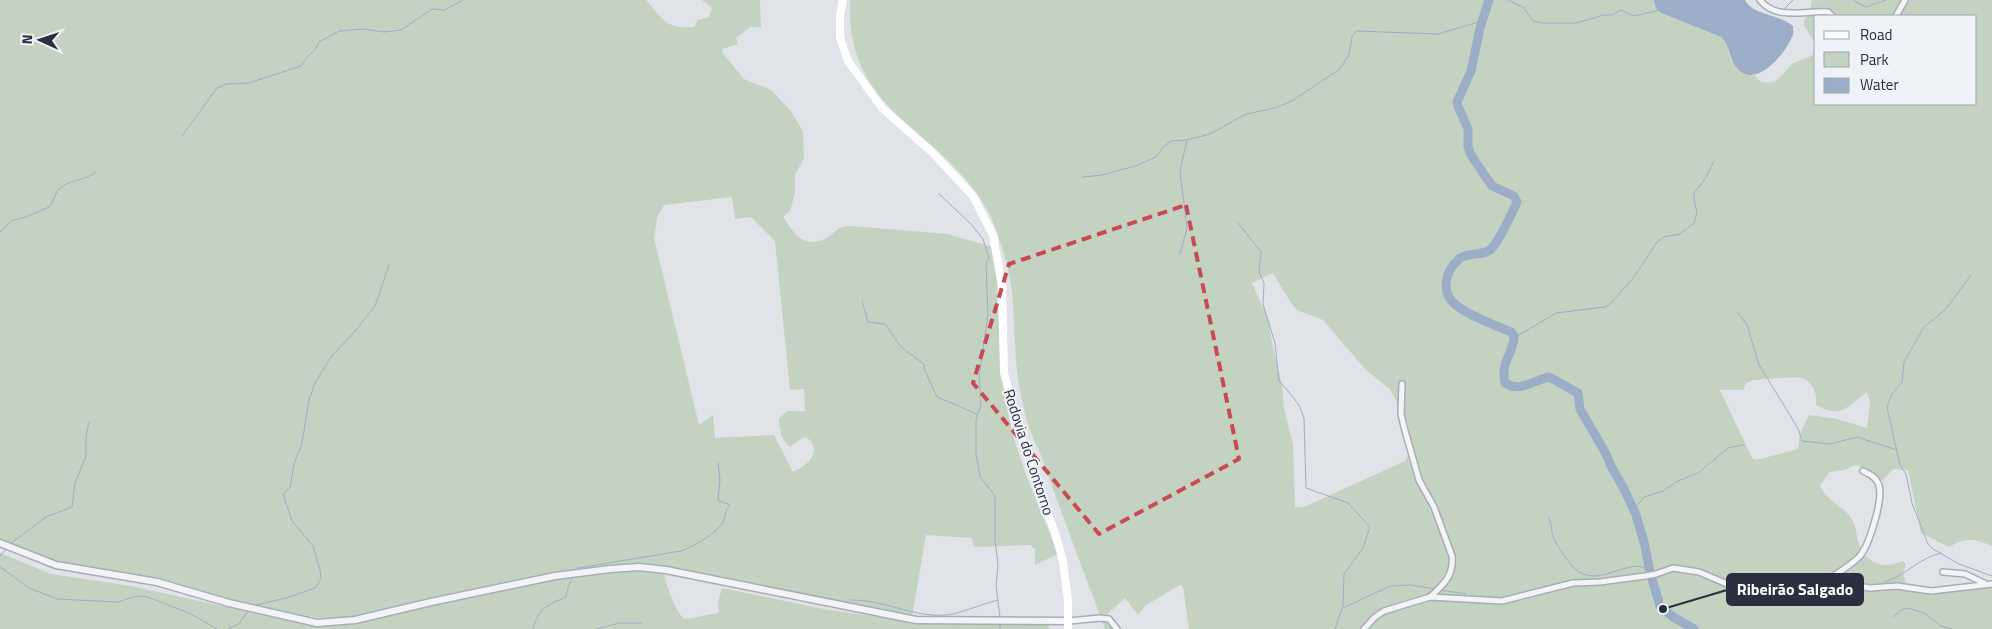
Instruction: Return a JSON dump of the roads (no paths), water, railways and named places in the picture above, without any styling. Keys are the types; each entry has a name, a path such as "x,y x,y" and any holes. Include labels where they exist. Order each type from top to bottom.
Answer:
{"main road":[{"name":"Rodovia do Contorno","path":"843,0 840,15 840,38 848,61 882,108 933,153 973,196 992,235 1002,286 1004,373 1025,450 1055,533 1063,561 1068,625"}],"street":[{"path":"1760,0 1774,10 1798,14 1821,11 1828,12 1831,15"},
{"path":"1897,15 1905,0"},
{"path":"1402,384 1401,414 1419,480 1434,507 1452,556 1449,577 1430,598"},
{"path":"1827,581 1858,558 1864,549 1875,522 1880,489 1878,481 1863,471"},
{"path":"0,543 56,565 157,582 229,603 317,623 355,620 555,576 640,567 666,570 916,620 1068,625 1100,618 1109,619 1117,629"},
{"path":"1364,629 1375,617 1384,611 1430,598 1502,601 1574,583 1600,582 1645,576 1667,569 1682,568 1699,572 1739,589 1757,592 1798,588 1827,581 1870,588 1897,586 1931,591 1984,583 1992,584"},
{"path":"1943,572 1965,574 1984,583"}],"water":[{"path":"1654,0 1745,0 1753,9 1781,19 1793,26 1793,35 1779,58 1765,70 1750,75 1738,69 1721,37 1661,13 1656,8"}],"waterway":[{"path":"182,136 217,88 227,84 249,83 301,66 315,50 319,42 339,31 363,29 384,32 401,30 432,9 445,10 463,0"},
{"path":"1489,0 1480,28 1471,71 1457,102 1468,129 1468,147 1471,155 1492,186 1514,196 1517,202 1491,249 1484,253 1467,255 1459,259 1450,270 1446,288 1451,300 1461,309 1511,332 1514,336 1512,348 1504,368 1505,383 1516,387 1549,377 1578,393 1580,409 1605,452 1636,515 1660,606 1673,617 1694,629"},
{"path":"1508,0 1523,7 1533,21 1543,23 1576,23 1604,15 1612,15 1621,10 1634,16 1660,10"},
{"path":"1783,10 1793,0"},
{"path":"1853,0 1866,7 1886,0"},
{"path":"1083,177 1102,175 1135,166 1156,157 1163,147 1171,141 1187,140 1210,134 1246,114 1275,108 1292,101 1340,69 1349,55 1352,37 1356,31 1438,34 1482,21"},
{"path":"1180,254 1187,228 1180,171 1187,140"},
{"path":"1514,338 1556,313 1605,307 1610,304 1634,277 1657,242 1664,237 1680,234 1694,223 1697,213 1694,193 1705,179 1714,161"},
{"path":"0,232 13,220 26,217 49,207 57,191 63,186 96,172"},
{"path":"939,194 971,224 983,239 989,258 986,264 988,315 979,377 981,405 976,419 976,453 980,477 995,498 995,540 998,565 996,586 1000,617"},
{"path":"1238,223 1261,252 1259,272 1264,283 1263,304 1275,343 1279,381 1297,403 1304,418 1306,488 1348,503 1370,527 1363,548 1344,574 1343,606 1335,629"},
{"path":"252,606 286,598 315,588 321,579 313,546 292,521 283,494 290,487 294,464 302,443 309,400 315,383 331,357 375,306 389,265"},
{"path":"1971,275 1946,309 1924,327 1904,362 1902,382 1892,394 1887,407 1900,465 1906,474 1912,503 1928,544 1959,564 1992,576"},
{"path":"862,301 868,322 885,324 901,347 924,364 925,371 937,397 977,414"},
{"path":"1738,313 1747,325 1759,365 1790,415 1802,441 1830,444 1857,437 1897,450"},
{"path":"11,543 46,517 72,507 75,483 86,456 86,436 89,422"},
{"path":"1634,510 1644,497 1663,491 1678,481 1698,473 1728,448 1743,445"},
{"path":"577,570 578,568 681,551 709,536 722,524 730,505 718,500 720,480 718,463"},
{"path":"1548,517 1553,536 1559,548 1574,568 1583,574 1604,575 1634,566 1643,567 1650,572"},
{"path":"0,556 7,548"},
{"path":"1884,582 1899,576 1933,555 1941,553"},
{"path":"0,567 29,588 57,599 118,602 133,597 145,596 191,614 217,629"},
{"path":"533,629 538,616 545,608 566,597 573,576"},
{"path":"1343,608 1390,586 1411,585 1436,589"},
{"path":"1440,590 1466,594"},
{"path":"851,600 875,602 922,614 934,615 952,614 998,600"},
{"path":"1893,617 1901,610 1908,608 1924,613 1941,626 1952,629"},
{"path":"228,629 239,624 248,611"},
{"path":"596,629 619,623 642,623"},
{"path":"1000,624 1000,629"}],"place":[{"name":"Ribeirão Salgado","path":"1663,609"}]}
